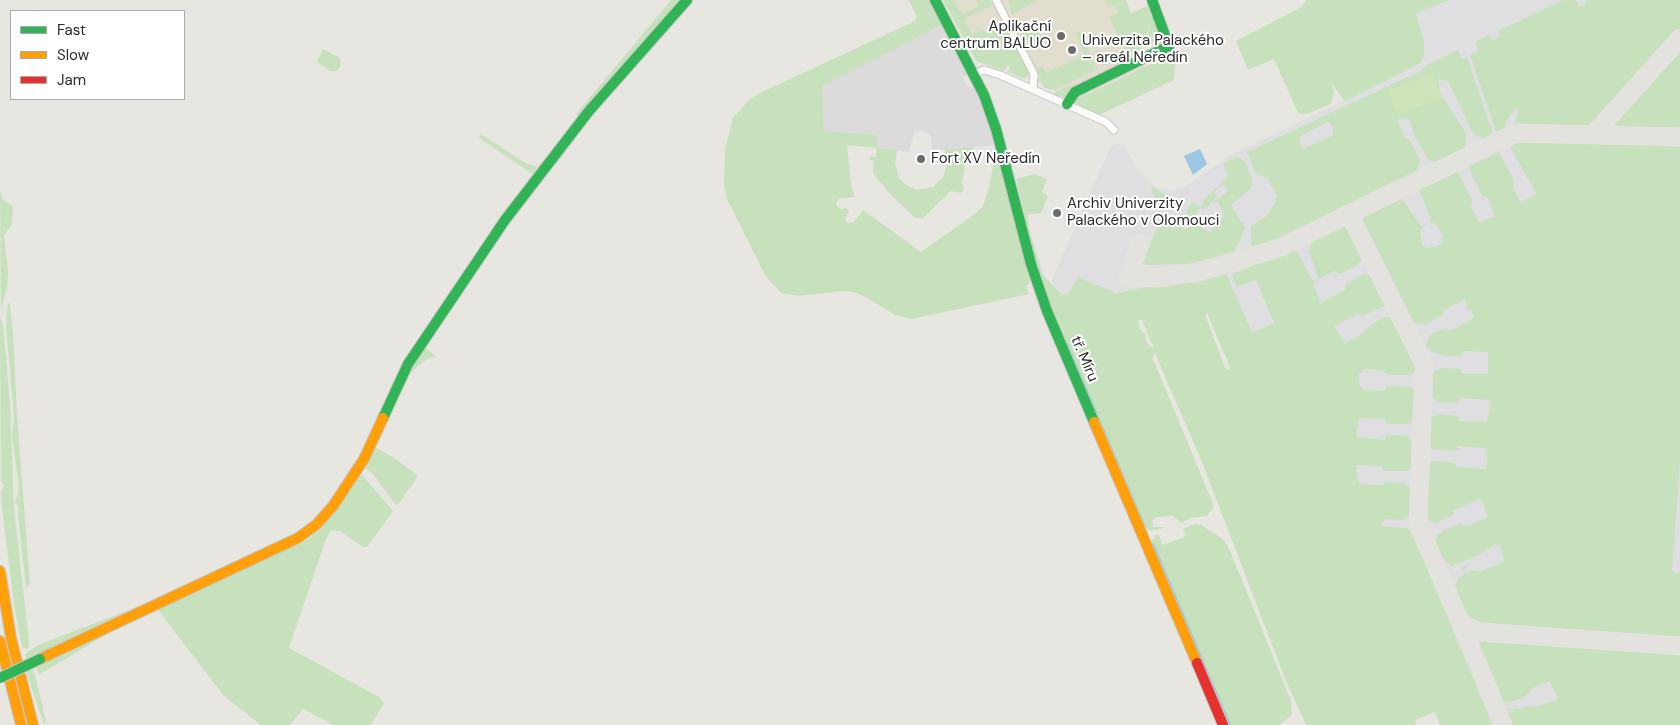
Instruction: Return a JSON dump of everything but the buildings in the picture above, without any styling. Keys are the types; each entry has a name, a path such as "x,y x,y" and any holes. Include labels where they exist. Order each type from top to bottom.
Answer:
{"main road":[{"path":"0,678 298,538 317,524 333,506 364,459 408,364 505,220 589,111 687,0"},
{"name":"tř. Míru","path":"935,0 974,74 994,121 1020,224 1047,311 1223,725"},
{"path":"1067,104 1076,92 1169,46 1152,0"},
{"path":"0,571 11,638 33,725"},
{"path":"0,642 21,725"}],"street":[{"path":"996,0 1034,74 1033,89"},
{"path":"974,74 987,70 1106,122 1114,130"}],"shaded area":[{"name":"Univerzita Palackého – areál Neředín","path":"946,0 1105,0 1116,6 1148,74 1083,105 1021,74 1021,57 984,54"},
{"path":"1410,0 1680,0 1680,725 1447,725 1203,282 1058,298 1051,282 1111,146 1123,143 1138,171 1153,185 1174,191 1183,187 1229,156 1419,64 1420,22"},
{"path":"942,26 964,68 963,77 967,85 976,90 996,145 932,151 931,138 928,133 921,130 914,133 909,152 877,148 877,135 824,132 821,86"}],"green space":[{"path":"671,0 683,0 580,118 576,114"},
{"path":"691,0 673,22 590,115 593,111"},
{"path":"909,0 931,0 967,74 963,77 964,68 941,26 822,86 824,131 877,135 877,148 847,145 851,184 855,197 838,199 836,205 841,209 847,208 849,212 845,219 847,223 853,223 863,210 921,252 983,206 990,185 996,145 1030,281 1026,287 1029,294 912,319 895,315 862,295 852,292 841,291 799,296 781,293 766,277 727,199 724,185 725,149 733,118 748,101 762,92 915,21 917,17"},
{"path":"943,0 954,0 962,15 979,6 976,0 990,0 992,5 964,19 972,35 980,31 988,32 1006,26 1029,69 1027,78 1023,79 1008,72 1010,67 1007,65 1004,71 976,61"},
{"path":"1008,0 1039,0 1012,14"},
{"path":"1105,0 1126,0 1131,13 1148,6 1151,19 1143,48 1104,66 1095,51 1098,50 1103,59 1124,48 1109,17 1119,13 1116,6 1108,6"},
{"path":"1306,0 1449,0 1416,13 1424,41 1424,55 1419,64 1345,101 1330,82 1334,91 1331,104 1309,113 1301,114 1298,113 1274,59 1248,70 1236,41 1302,7"},
{"path":"1563,0 1576,0 1579,7 1587,4 1585,0 1680,0 1680,133 1513,128 1519,111 1516,108 1510,114 1502,133 1497,134 1470,55 1479,51 1475,42 1489,35 1492,40 1500,36 1498,31"},
{"path":"1152,14 1163,41 1160,48 1157,41 1145,47"},
{"path":"1034,22 1042,38 1028,44 1020,28"},
{"path":"1080,31 1097,69 1054,90 1044,88 1037,69 1042,66 1046,73 1085,54 1075,33"},
{"path":"323,49 340,58 341,66 337,71 330,71 317,62"},
{"path":"1458,50 1462,59 1467,57 1493,135 1491,139 1488,140 1473,134 1448,81 1438,80 1440,93 1466,133 1466,144 1461,154 1442,164 1429,160 1416,139 1409,119 1397,120 1404,136 1411,142 1420,160 1416,176 1287,240 1260,249 1251,246 1251,227 1266,216 1274,205 1277,195 1267,178 1256,174 1247,152 1418,72 1429,64","holes":["1329,121 1333,127 1333,135 1303,149 1298,137"]},
{"path":"1176,52 1174,80 1099,115 1074,102 1079,94 1081,98"},
{"path":"1432,73 1442,97 1398,115 1388,91"},
{"path":"1070,85 1072,90 1065,98 1052,94"},
{"path":"583,123 522,203 424,347 437,357 428,358 405,377 435,327 519,206"},
{"path":"481,134 525,163 537,167 534,175 479,138"},
{"path":"1520,135 1680,141 1680,462 1672,570 1674,573 1680,573 1680,636 1670,641 1483,628 1464,616 1453,592 1459,577 1474,570 1480,572 1505,561 1500,546 1496,544 1477,556 1452,566 1439,557 1435,543 1438,535 1444,530 1460,524 1468,526 1488,517 1481,499 1453,510 1453,515 1436,523 1432,522 1425,515 1422,499 1425,475 1431,462 1440,461 1454,463 1457,467 1486,469 1486,448 1459,446 1457,451 1433,449 1426,443 1428,421 1440,414 1458,416 1459,421 1487,422 1490,403 1489,400 1461,398 1457,403 1438,402 1430,395 1431,374 1440,368 1460,369 1463,374 1488,374 1488,352 1463,351 1461,356 1447,356 1437,354 1425,347 1429,337 1435,332 1447,328 1449,331 1474,318 1472,311 1467,308 1465,299 1444,310 1443,315 1426,324 1412,323 1361,225 1358,213 1398,193 1421,226 1428,223 1420,230 1422,245 1426,248 1436,247 1442,243 1443,235 1436,224 1429,222 1431,219 1417,184 1450,167 1459,174 1472,201 1471,207 1479,223 1495,216 1488,198 1482,195 1469,168 1468,158 1491,147 1497,149 1513,179 1513,186 1520,202 1537,195 1509,145 1510,138"},
{"path":"973,147 971,162 965,165 962,183 964,189 961,193 951,191 923,218 915,218 887,191 873,173 874,161 870,160 870,156 876,157 877,148 897,150 895,164 899,178 906,185 917,190 933,187 943,177 946,167 945,150"},
{"path":"1238,157 1244,161 1252,180 1251,188 1231,205 1245,228 1234,253 1188,264 1142,265 1162,215 1179,235 1173,226 1177,223 1185,230 1192,224 1185,215 1192,203 1200,206 1194,220 1196,224 1210,232 1225,215 1218,202 1213,203 1217,197 1219,199 1228,190 1223,184 1214,192 1216,196 1205,210 1201,208 1204,199 1228,177 1223,163"},
{"path":"1034,174 1047,179 1042,192 1048,196 1041,213 1027,215 1043,275 1062,295 1068,294 1078,277 1116,293 1203,276 1224,269 1252,333 1274,323 1256,280 1237,287 1233,278 1232,274 1250,267 1249,263 1240,267 1235,266 1286,249 1298,253 1312,280 1316,280 1313,284 1321,303 1345,290 1346,284 1365,274 1375,276 1386,297 1384,306 1362,316 1358,314 1334,326 1345,343 1364,333 1365,329 1379,320 1386,317 1397,319 1416,351 1418,368 1412,374 1407,375 1388,375 1382,370 1364,369 1359,374 1359,384 1363,390 1384,391 1387,386 1411,387 1418,393 1417,418 1407,424 1386,424 1385,419 1359,418 1356,437 1385,440 1387,435 1401,435 1407,436 1413,444 1417,444 1414,464 1407,471 1383,471 1382,466 1356,465 1359,483 1382,485 1386,482 1403,483 1413,490 1411,516 1402,520 1386,519 1381,523 1382,526 1415,529 1427,553 1477,676 1500,725 1440,725 1435,712 1415,720 1417,725 1306,725 1286,681 1202,462 1154,351 1153,359 1214,506 1207,516 1191,518 1181,523 1173,516 1156,517 1152,520 1153,527 1165,527 1158,530 1149,530 1142,526 1043,291 1046,289 1033,250 1016,179","holes":["1207,313 1230,367 1230,369 1226,370 1205,315","1142,320 1153,346 1153,348 1146,342 1145,333 1140,330 1138,321"]},
{"path":"1153,187 1166,196 1165,203 1157,203 1151,189"},
{"path":"0,190 3,200 13,206 11,226 4,235 8,272 7,288 1,311"},
{"path":"1339,222 1350,229 1363,255 1358,265 1340,274 1334,271 1317,280 1318,277 1309,252 1313,236"},
{"path":"8,303 10,304 13,333 17,415 30,584 26,588 18,514 19,507 15,502 19,489 12,434 14,417 6,326"},
{"path":"0,317 3,325 10,404 14,508 29,642 29,648 25,649 22,647 14,604 2,508 1,493 4,485 1,481"},
{"path":"375,447 396,459 418,476 397,506 372,473 365,468"},
{"path":"357,475 363,476 393,511 367,547 363,547 340,531 331,530 326,539 289,648 379,697 384,703 371,725 334,725 303,709 290,725 261,725 224,696 158,610 289,546 301,544 320,530"},
{"path":"1195,524 1201,525 1224,540 1231,553 1291,701 1292,715 1279,725 1227,725 1151,548 1152,540 1156,535 1159,534 1162,545 1183,538 1185,535 1183,529"},
{"path":"1470,565 1464,569 1465,574 1462,569 1459,571 1461,568"},
{"path":"129,610 130,612 26,659 25,654 38,645"},
{"path":"126,623 40,674 38,673 37,666"},
{"path":"1486,637 1680,652 1680,725 1510,725 1505,720 1510,716 1502,714 1513,712 1514,710 1506,711 1508,708 1520,709 1530,705 1536,707 1558,699 1550,681 1533,688 1526,696 1511,702 1499,701 1487,671 1483,671 1483,661 1476,653 1479,641"},
{"path":"33,670 37,683 46,722 44,724 28,677 27,672"}],"water":[{"path":"1200,149 1207,164 1193,175 1184,156"}],"waterway":[{"path":"1067,344 1144,525"},
{"path":"1153,544 1230,725"}],"taxiway":[{"path":"1589,134 1594,133 1602,125 1680,38"},
{"path":"1128,277 1159,278 1199,272 1279,248 1516,133 1680,137"},
{"path":"1343,217 1349,217 1353,221 1424,364 1418,524 1461,624 1480,632 1680,646"},
{"path":"1140,244 1132,266 1137,272 1152,277"},
{"path":"1461,624 1503,725"}],"traffic: fast":[{"path":"383,418 408,364 505,220 589,111 687,0"},
{"path":"935,0 984,95 996,129 1031,264 1047,311 1094,422"},
{"path":"1067,104 1075,92 1169,46 1152,0"},
{"path":"0,678 40,659"}],"traffic: slow":[{"path":"40,659 298,538 317,524 333,506 364,459 383,418"},
{"path":"1094,422 1197,663"},
{"path":"0,571 11,638 33,725"},
{"path":"0,641 21,725"}],"traffic: jam":[{"path":"1197,663 1223,725"}],"place":[{"name":"Aplikační centrum BALUO","path":"1061,36"},
{"name":"Univerzita Palackého – areál Neředín","path":"1072,50"},
{"name":"Fort XV Neředín","path":"921,159"},
{"name":"Archiv Univerzity Palackého v Olomouci","path":"1057,213"}]}
